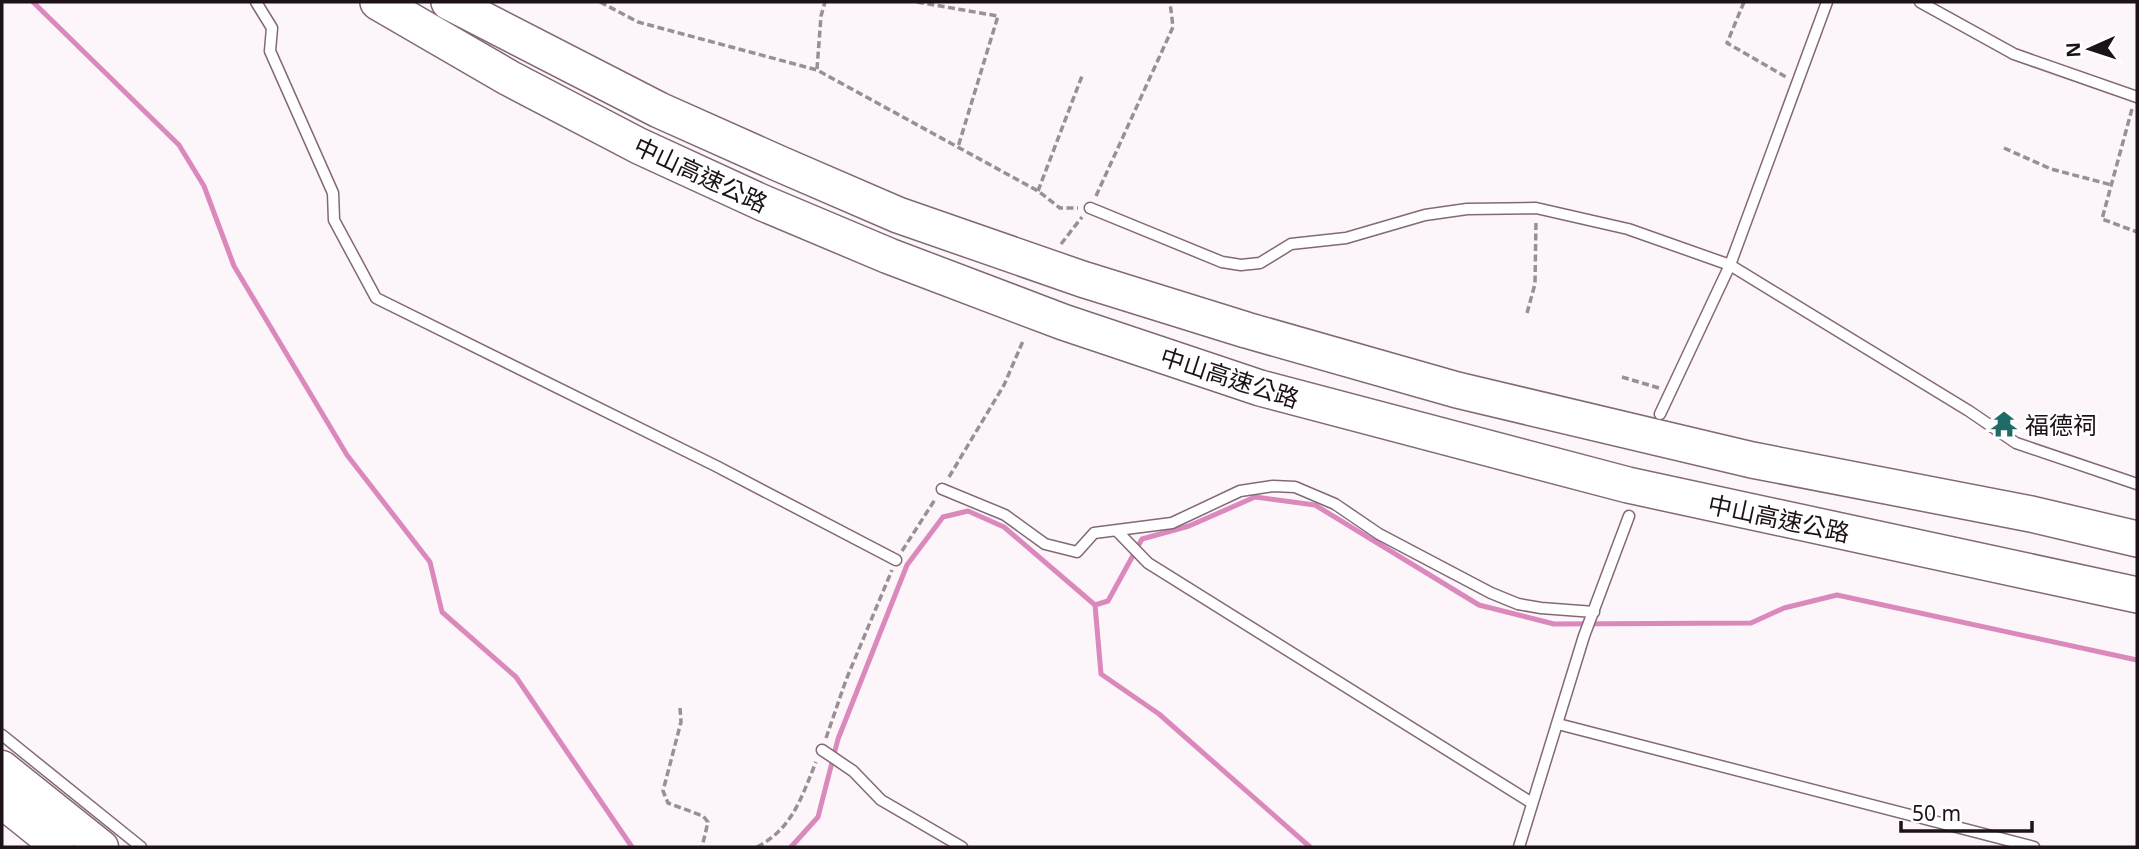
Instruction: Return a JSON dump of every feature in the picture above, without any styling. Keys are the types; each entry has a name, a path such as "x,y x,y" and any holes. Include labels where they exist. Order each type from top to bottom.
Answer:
{"highway":[{"name":"中山高速公路","path":"378,2 509,78 639,146 726,186 889,256 1103,335 1260,388 1628,485 2137,595"},
{"name":"中山高速公路","path":"449,2 659,110 850,195 898,215 1095,283 1246,330 1471,394 1752,460 2031,514 2137,539"},
{"path":"2,767 102,847"},
{"path":"2,802 58,847"}],"lane":[{"path":"256,2 272,28 270,51 333,193 334,220 376,298 716,466 895,560"},
{"path":"1660,414 1730,265 1827,2"},
{"path":"1920,2 2014,54 2136,97"},
{"path":"1090,208 1222,262 1241,265 1261,263 1291,244 1346,238 1424,215 1467,209 1536,208 1629,229 1730,265 1947,397 2017,443 2137,484"},
{"path":"942,489 1004,515 1045,544 1077,552 1094,533 1172,523 1240,491 1273,486 1295,487 1335,504 1379,534 1491,593 1529,606 1594,612"},
{"path":"1519,847 1587,629 1629,516"},
{"path":"1117,531 1149,563 1532,803"},
{"path":"1558,724 2034,847"},
{"path":"2,735 141,847"},
{"path":"822,750 853,771 881,800 962,847"}],"path":[{"path":"600,2 638,22 817,70 1038,191 1060,208 1090,208"},
{"path":"817,70 821,16 825,2"},
{"path":"917,2 998,16 958,147"},
{"path":"1058,247 1090,208 1173,27 1170,2"},
{"path":"1744,2 1727,43 1797,83"},
{"path":"1038,191 1082,76"},
{"path":"2136,97 2102,219 2137,232"},
{"path":"2004,148 2051,169 2112,184"},
{"path":"1527,313 1535,284 1536,208"},
{"path":"757,847 772,839 793,816 822,750 846,680 895,560 942,489 1004,385 1023,341"},
{"path":"1622,377 1671,390"},
{"path":"680,708 681,722 663,791 668,803 703,816 708,822 702,847"}],"waterway":[{"path":"33,2 179,145 204,186 234,266 347,455 430,562 442,612 516,677 632,847"},
{"path":"1095,605 1108,601 1142,539 1189,526 1255,497 1315,505 1479,605 1554,624 1751,623 1784,608 1837,595 2137,660"},
{"path":"791,847 818,817 838,739 907,565 943,517 968,511 1004,527 1095,605 1101,674 1159,714 1310,847"}],"place":[{"name":"福德祠","path":"2004,424"}]}
